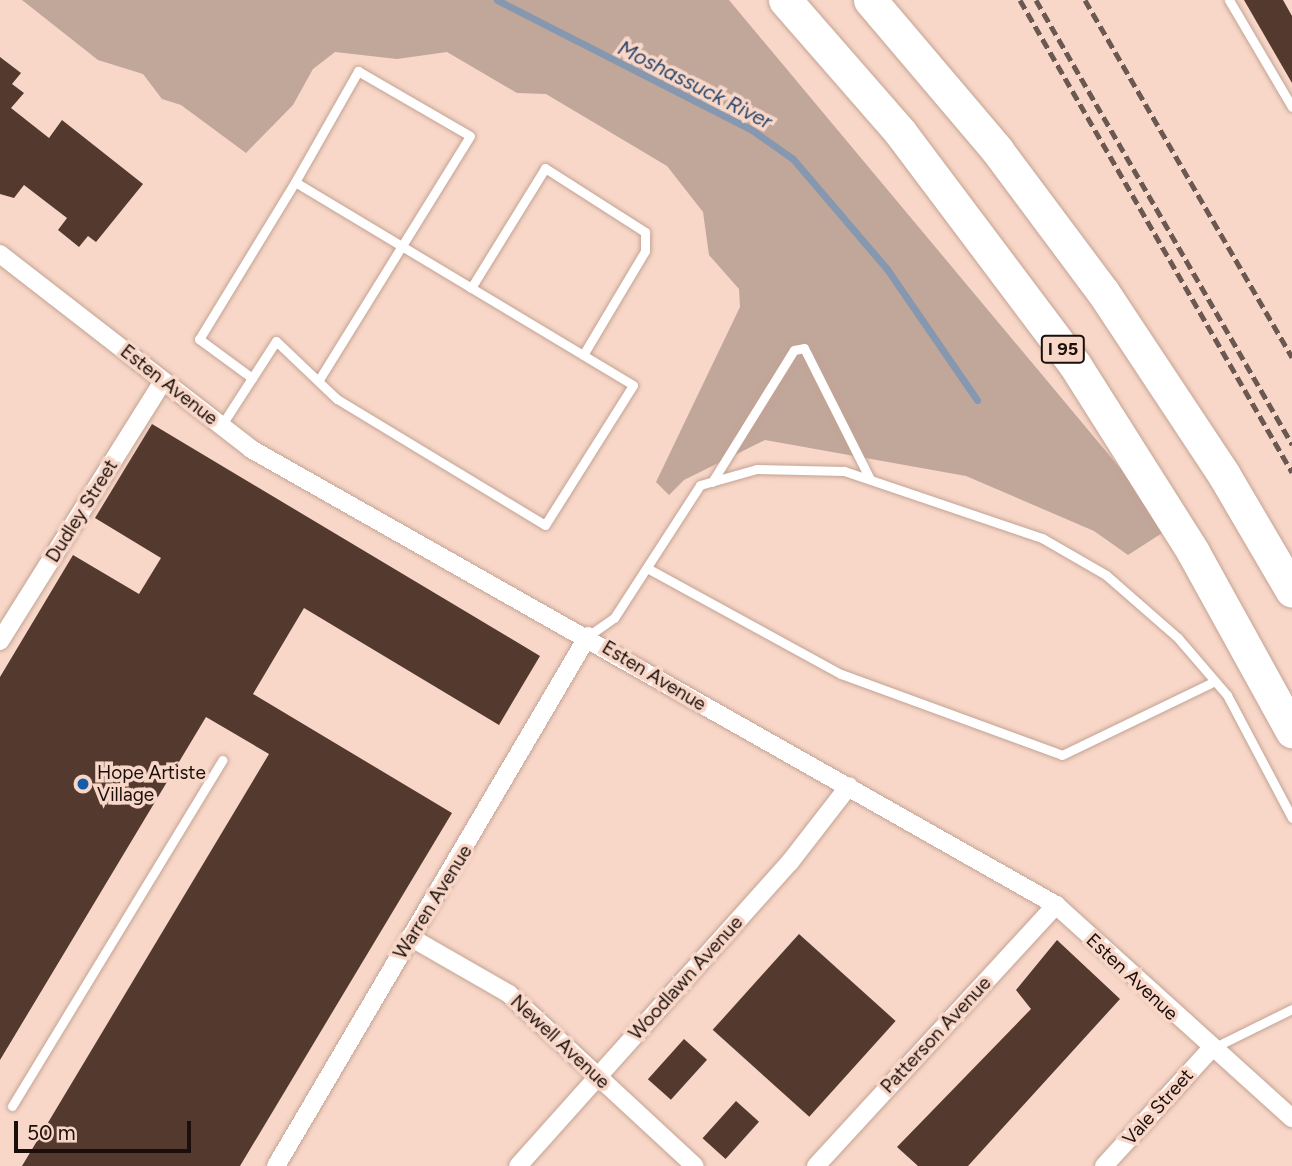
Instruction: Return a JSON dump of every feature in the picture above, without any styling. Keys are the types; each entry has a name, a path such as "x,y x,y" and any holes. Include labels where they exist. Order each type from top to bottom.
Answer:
{"highway":[{"name":"I 95","path":"785,0 908,142 1075,365 1193,552 1292,731"},
{"path":"870,0 997,150 1103,292 1224,475 1292,592"}],"street":[{"name":"Esten Avenue","path":"0,254 251,449 588,636 1056,905 1211,1049 1292,1118"},
{"name":"Dudley Street","path":"1,637 163,382"},
{"name":"Warren Avenue","path":"276,1166 588,636"},
{"name":"Woodlawn Avenue","path":"518,1166 598,1078 849,786"},
{"name":"Patterson Avenue","path":"816,1166 1056,905"},
{"name":"Newell Avenue","path":"410,937 509,994 695,1166"},
{"name":"Vale Street","path":"1104,1166 1211,1049"}],"lane":[{"path":"1229,0 1292,107"},
{"path":"252,378 199,339 295,182 358,71 471,136 406,247 318,381"},
{"path":"471,288 545,168 645,232 645,251 583,355"},
{"path":"221,426 276,341 337,399 545,524 633,385 295,182"},
{"path":"712,482 794,349 804,348 870,478"},
{"path":"588,636 614,618 700,485 757,469 844,471 1042,538 1106,575 1178,638 1210,683 1227,695 1292,818"},
{"path":"647,568 841,674 1062,755 1210,683"},
{"path":"12,1106 222,760"},
{"path":"1211,1049 1292,1009"}],"shaded area":[{"path":"22,0 729,0 1170,528 1128,555 1094,531 966,476 765,440 684,480 669,495 656,482 740,307 739,289 709,255 703,212 667,166 546,94 517,93 447,52 397,59 335,52 313,69 293,105 246,153 181,105 162,99 143,74 98,60"}],"building":[{"path":"1244,0 1283,0 1292,16 1292,83"},
{"path":"0,57 21,73 12,84 24,93 11,108 49,138 62,120 143,184 96,242 88,236 79,247 58,230 67,218 24,185 14,198 0,194"},
{"name":"Hope Artiste Village","path":"152,424 540,656 499,725 304,608 253,694 452,813 240,1166 22,1166 269,754 206,717 0,1060 0,677 73,555 139,594 161,558 95,518"},
{"path":"799,934 896,1021 809,1117 713,1030"},
{"path":"1057,940 1120,999 968,1166 918,1166 897,1147 1031,1009 1016,990"},
{"path":"684,1039 707,1060 671,1100 648,1079"},
{"path":"736,1101 759,1122 726,1159 703,1138"}],"waterway":[{"name":"Moshassuck River","path":"497,0 752,130 793,159 887,269 977,400"}],"railway":[{"path":"1020,0 1292,472"},
{"path":"1036,0 1292,444"},
{"path":"1085,0 1292,357"}],"place":[{"name":"Hope Artiste Village","path":"83,784"}]}
